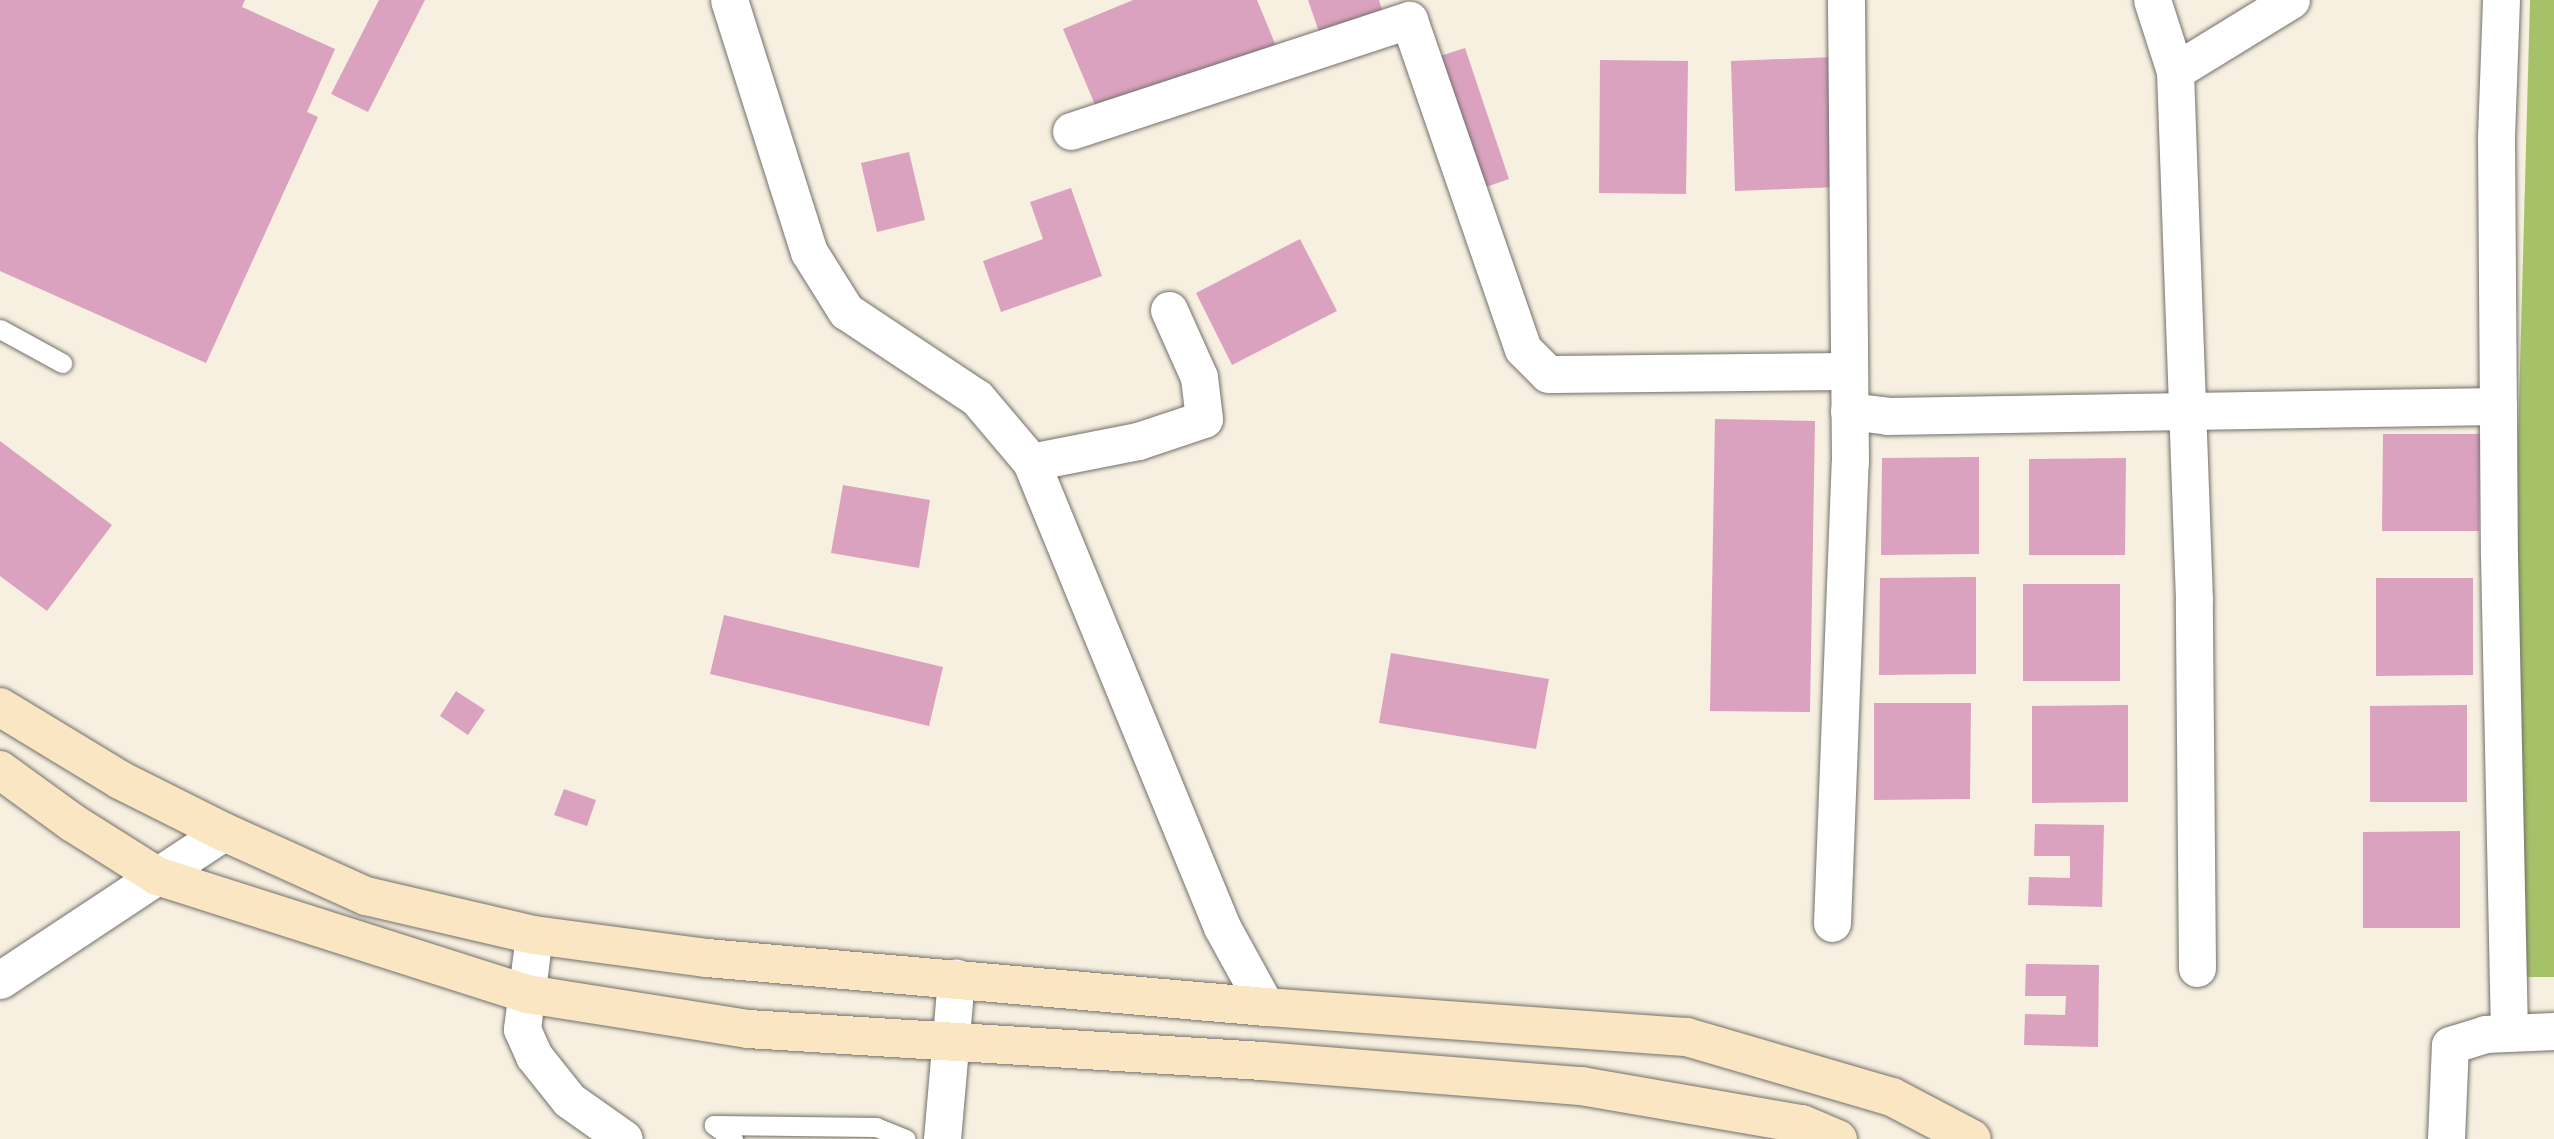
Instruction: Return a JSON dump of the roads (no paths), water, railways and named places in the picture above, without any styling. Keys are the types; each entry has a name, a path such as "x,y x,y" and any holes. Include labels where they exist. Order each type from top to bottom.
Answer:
{"main road":[{"path":"0,707 120,780 224,832 366,897 534,935 707,958 1266,1007 1687,1037 1892,1097 1972,1139"},
{"path":"0,770 73,823 157,876 527,994 748,1029 950,1040 1581,1086 1802,1124 1838,1139"}],"street":[{"path":"729,0 809,252 846,311 977,398 1031,462 1222,927 1266,1007"},
{"path":"1832,923 1849,411 1846,0"},
{"path":"2152,0 2175,71 2194,600 2197,968"},
{"path":"2175,71 2291,0"},
{"path":"2501,0 2496,138 2498,406 2509,1033"},
{"path":"1071,131 1409,20 1523,349 1548,374 1849,370"},
{"path":"1031,462 1138,442 1204,419 1199,377 1169,310"},
{"path":"1849,411 1887,416 2498,406"},
{"path":"0,980 224,832"},
{"path":"534,935 522,1029 534,1056 569,1100 624,1139"},
{"path":"942,1139 956,978"},
{"path":"2446,1139 2450,1045 2485,1034 2554,1031"}],"lane":[{"path":"0,329 62,363"},
{"path":"733,1139 714,1125 876,1127 906,1139"}]}
